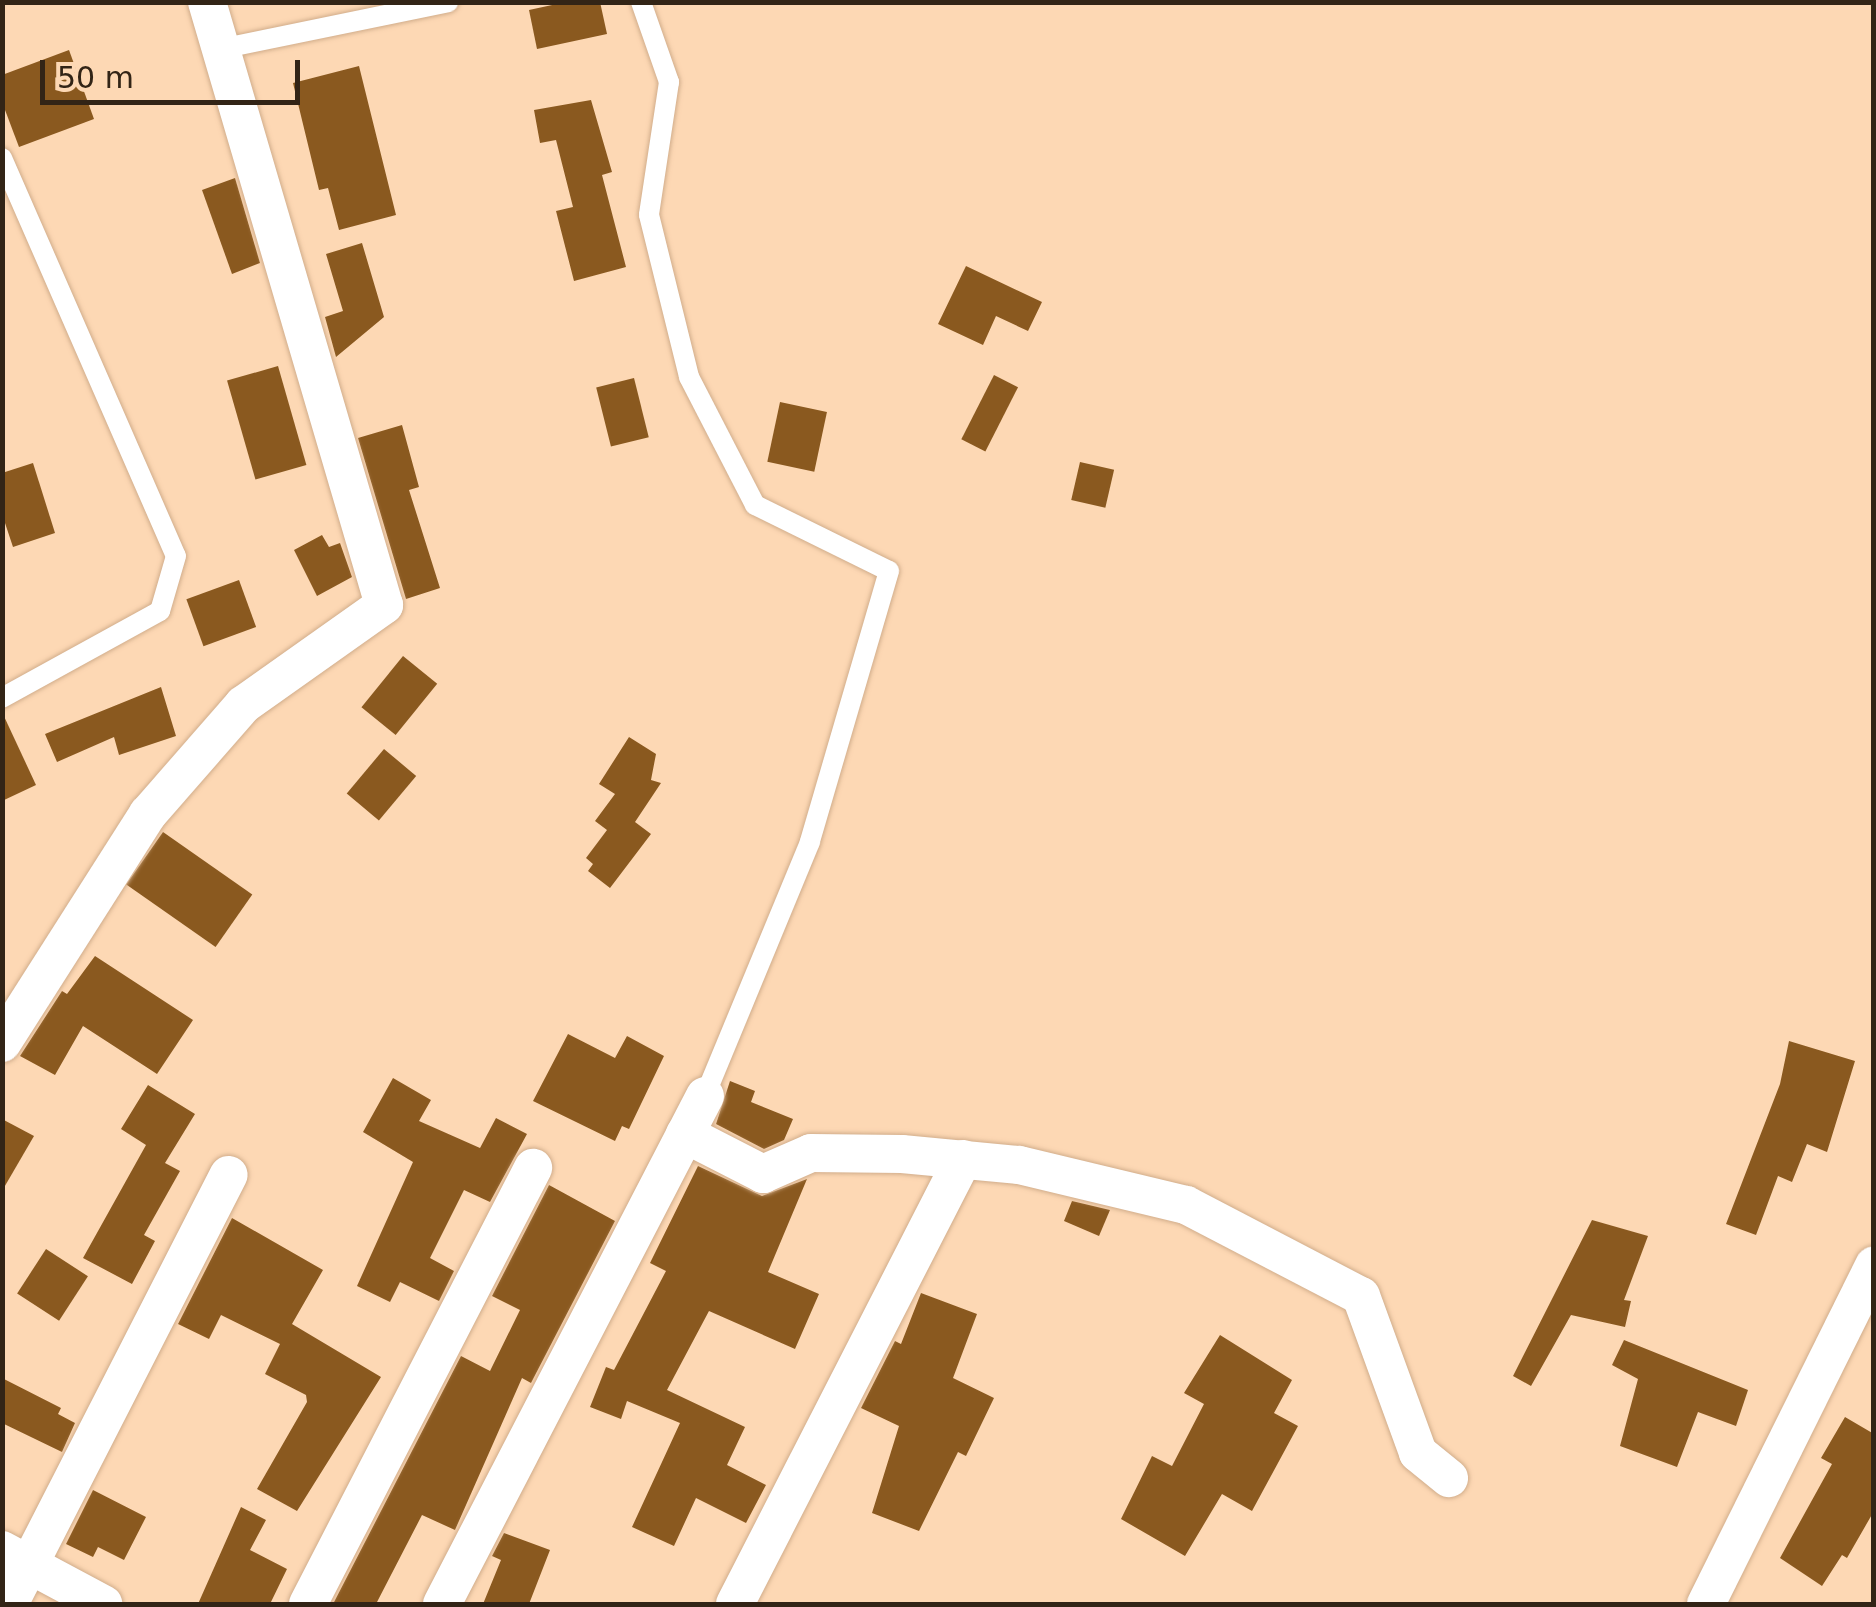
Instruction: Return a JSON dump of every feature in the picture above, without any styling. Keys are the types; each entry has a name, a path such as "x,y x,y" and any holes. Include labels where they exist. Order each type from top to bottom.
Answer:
{"street":[{"path":"2,1043 148,814 243,705 384,605 207,2"},
{"path":"442,1604 705,1096"},
{"path":"685,1134 763,1174 812,1154 962,1160 1018,1165 1186,1205 1361,1296 1418,1453 1449,1478"},
{"path":"735,1604 962,1160"},
{"path":"308,1604 533,1168"},
{"path":"9,1604 15,1559 229,1175"},
{"path":"1706,1604 1874,1265"},
{"path":"15,1559 103,1604"}],"lane":[{"path":"220,49 448,2"},
{"path":"641,2 669,82 649,215 689,376 755,505 890,571 810,842 705,1096"},
{"path":"2,158 176,556 160,611 2,698"}],"building":[{"path":"566,2 600,2 607,34 537,49 529,10"},
{"path":"69,50 94,119 19,147 2,102 2,75"},
{"path":"359,66 396,215 339,230 328,188 319,190 293,83"},
{"path":"591,100 612,172 602,175 626,267 574,281 556,211 573,207 556,140 540,143 534,110"},
{"path":"235,178 260,263 232,274 202,190"},
{"path":"362,243 384,317 336,357 325,317 343,311 326,254"},
{"path":"966,266 1042,302 1028,331 996,316 983,345 938,324"},
{"path":"278,366 306,465 255,480 227,381"},
{"path":"994,375 1018,387 985,451 961,439"},
{"path":"634,378 649,437 611,447 596,387"},
{"path":"780,402 827,412 814,472 767,462"},
{"path":"402,425 419,487 409,490 440,588 406,599 358,438"},
{"path":"1080,462 1114,470 1105,508 1071,500"},
{"path":"33,463 55,533 13,547 2,514 2,473"},
{"path":"322,535 329,547 340,543 352,577 317,596 294,550"},
{"path":"239,580 256,627 203,646 186,599"},
{"path":"403,656 437,684 396,735 361,707"},
{"path":"161,687 176,736 119,755 114,737 57,762 45,734"},
{"path":"2,712 36,785 2,801"},
{"path":"629,737 656,754 651,780 661,783 635,822 651,834 610,888 588,871 593,864 586,858 607,830 595,821 615,794 599,784"},
{"path":"384,749 416,776 379,820 347,793"},
{"path":"163,832 252,895 216,947 126,884"},
{"path":"95,956 193,1020 157,1074 83,1026 55,1075 20,1056 62,991 67,994"},
{"path":"568,1034 615,1058 627,1036 664,1056 629,1129 622,1126 615,1141 533,1101"},
{"path":"1789,1041 1855,1061 1827,1152 1807,1144 1792,1182 1778,1176 1756,1235 1726,1224 1780,1084"},
{"path":"393,1078 431,1100 419,1121 480,1148 496,1118 527,1134 490,1202 464,1190 430,1258 454,1271 439,1301 400,1282 390,1302 357,1286 413,1162 363,1132"},
{"path":"730,1081 755,1091 751,1102 793,1119 784,1140 764,1149 716,1124"},
{"path":"148,1085 195,1114 165,1163 180,1171 144,1235 155,1241 132,1284 83,1258 146,1145 121,1129"},
{"path":"2,1119 34,1136 2,1191"},
{"path":"698,1166 762,1196 807,1179 768,1272 819,1294 795,1349 709,1311 667,1390 745,1427 727,1465 766,1485 746,1523 696,1498 674,1546 632,1527 680,1423 627,1401 621,1419 590,1407 606,1367 614,1370 666,1271 650,1263"},
{"path":"549,1185 615,1221 531,1383 522,1378 455,1530 422,1515 376,1604 333,1604 461,1356 490,1371 520,1310 492,1296"},
{"path":"1072,1201 1110,1210 1099,1236 1064,1221"},
{"path":"232,1218 323,1270 292,1324 381,1377 297,1511 257,1489 307,1402 306,1395 265,1374 280,1344 221,1315 209,1339 178,1324"},
{"path":"1592,1220 1648,1236 1624,1300 1631,1301 1625,1327 1571,1315 1531,1386 1513,1376"},
{"path":"46,1249 88,1276 59,1321 17,1293"},
{"path":"921,1293 977,1314 953,1378 994,1398 966,1456 958,1452 919,1531 872,1513 899,1426 861,1408 895,1341 901,1344"},
{"path":"1220,1335 1292,1380 1274,1413 1298,1426 1252,1511 1222,1494 1185,1556 1121,1519 1152,1456 1172,1466 1204,1404 1184,1393"},
{"path":"1624,1340 1748,1390 1736,1426 1698,1412 1677,1467 1620,1446 1638,1379 1612,1365"},
{"path":"2,1378 61,1408 58,1414 75,1423 62,1452 2,1423"},
{"path":"1845,1417 1874,1434 1874,1511 1847,1558 1842,1555 1822,1586 1780,1558 1832,1464 1821,1458"},
{"path":"93,1490 146,1517 124,1560 98,1547 93,1557 66,1544"},
{"path":"241,1507 266,1520 250,1550 287,1569 270,1604 198,1604"},
{"path":"504,1533 550,1550 529,1604 483,1604 501,1560 492,1556"}]}
